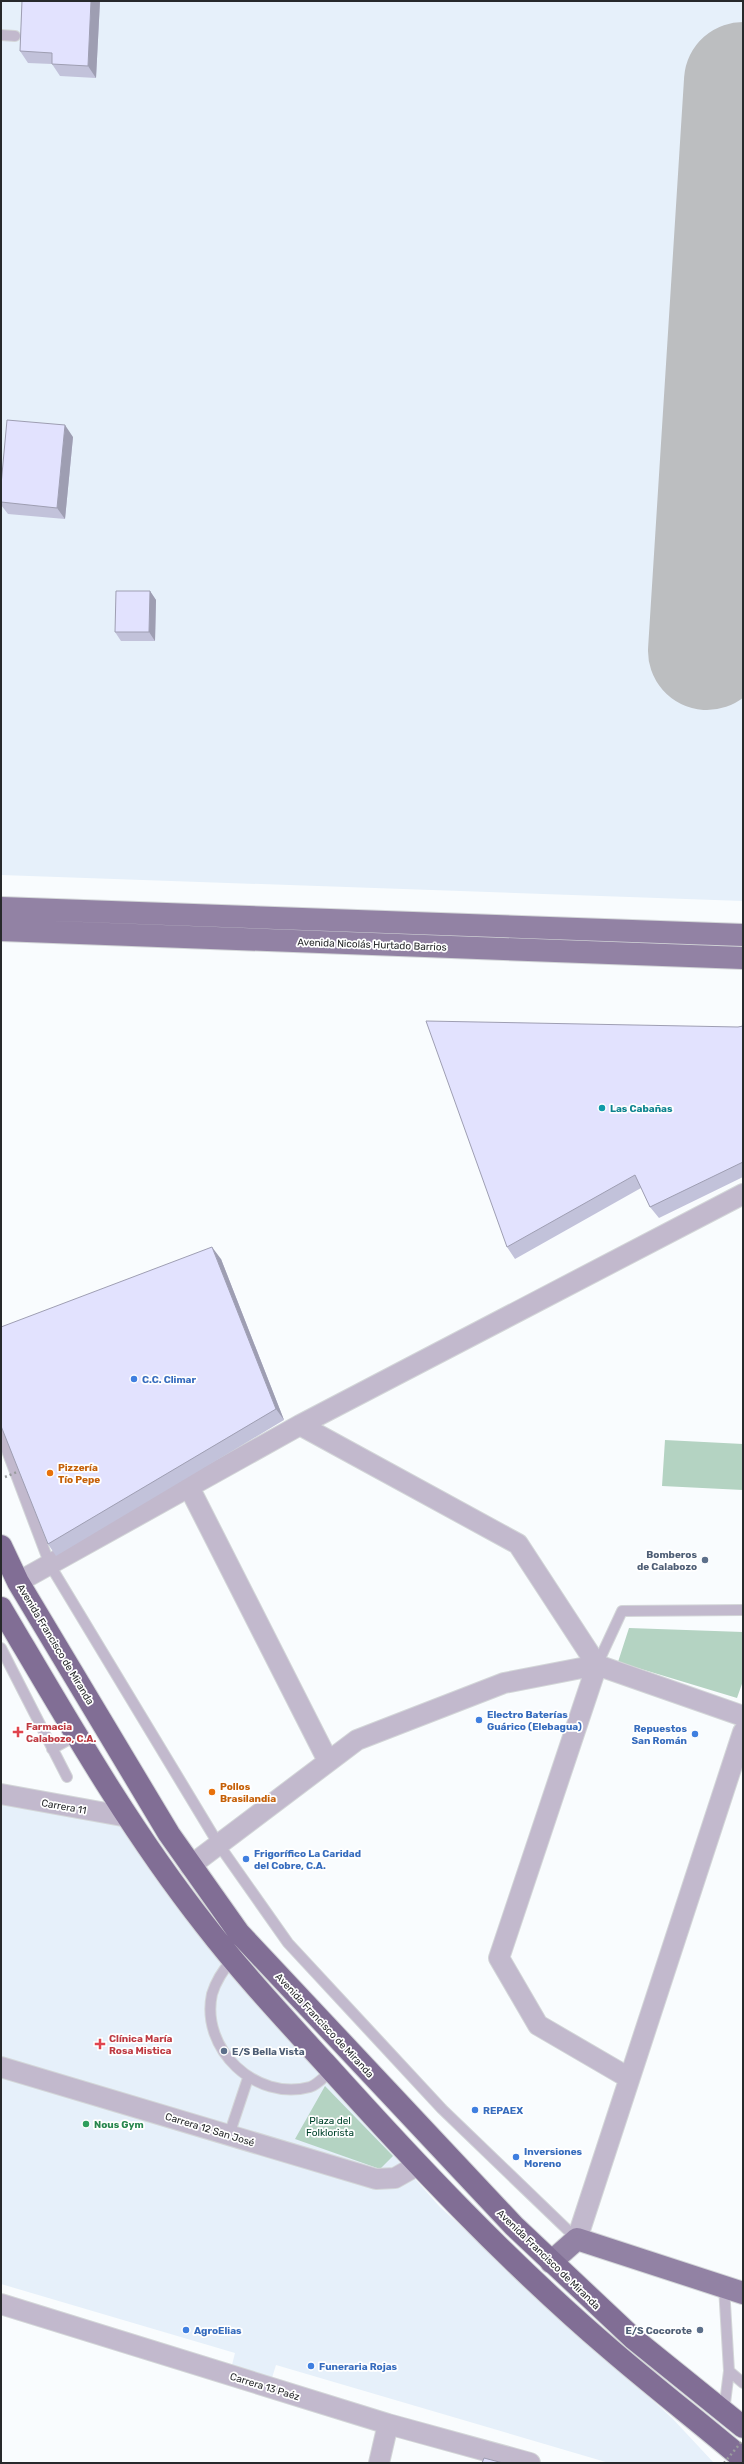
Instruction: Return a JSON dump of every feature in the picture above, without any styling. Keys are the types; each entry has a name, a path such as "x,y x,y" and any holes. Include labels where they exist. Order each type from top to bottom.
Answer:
{"highway":[{"name":"Avenida Francisco de Miranda","path":"1,1546 18,1582 169,1834 190,1866 240,1933 437,2146 514,2226 634,2340 743,2427"},
{"path":"1,1608 21,1664 75,1736 128,1817 202,1922 232,1960 418,2166 498,2244 610,2349 743,2459"},
{"path":"150,1847 169,1834"},
{"path":"418,2166 437,2146"},
{"path":"498,2244 514,2226"}],"main road":[{"path":"1,908 743,935"},
{"name":"Avenida Nicolás Hurtado Barrios","path":"1,930 743,958"},
{"path":"551,2262 577,2239 738,2291"}],"street":[{"path":"18,1582 300,1425 743,1194"},
{"path":"300,1425 518,1544 598,1665"},
{"path":"189,1487 328,1761"},
{"path":"598,1665 499,1958 538,2025 629,2078"},
{"path":"190,1866 357,1740 504,1683 598,1665 743,1716"},
{"path":"577,2239 743,1732"},
{"name":"Carrera 11","path":"1,1794 128,1817"},
{"name":"Carrera 12 San José","path":"1,2067 376,2179 395,2178 418,2166"},
{"name":"Carrera 13 Paéz","path":"1,2304 388,2424 530,2463"},
{"path":"379,2463 388,2424"}],"lane":[{"path":"1,35 15,36"},
{"path":"1,1435 10,1449 50,1565 219,1845 288,1943 442,2109 577,2239"},
{"path":"598,1665 622,1611 743,1610"},
{"path":"1,1648 21,1664 52,1749 67,1777"},
{"path":"52,1749 75,1736"},
{"path":"232,1960 216,1983 212,1999 211,2014 219,2043 234,2065 248,2078 269,2086 296,2089 311,2087 332,2070"},
{"path":"229,2135 248,2078"},
{"path":"724,2411 738,2291"},
{"path":"728,2371 743,2383"}],"path":[{"path":"5,1477 17,1472"},
{"path":"724,2463 743,2440"}],"shaded area":[{"path":"1,1 743,1 743,901 1,875"},
{"path":"1,1800 120,1821 205,1943 440,2207 672,2418 714,2463 609,2463 276,2365 271,2381 231,2369 235,2353 1,2284"}],"green space":[{"path":"665,1440 743,1444 743,1490 662,1486"},
{"path":"629,1628 743,1632 743,1681 737,1698 618,1662"},
{"name":"Plaza del Folklorista","path":"325,2086 393,2156 380,2169 295,2139"}],"building":[{"path":"22,1 91,1 88,66 52,64 52,53 20,51"},
{"path":"7,420 65,425 57,508 1,502 1,485"},
{"path":"116,591 150,591 149,632 115,632"},
{"name":"Las Cabañas","path":"426,1021 743,1026 743,1162 650,1207 635,1175 507,1247"},
{"name":"C.C. Climar","path":"212,1247 276,1409 48,1544 1,1426 1,1327"},
{"path":"484,2458 503,2463 482,2463"}],"runway":[{"path":"707,651 743,81"}],"place":[{"name":"Las Cabañas","path":"602,1108"},
{"name":"C.C. Climar","path":"134,1379"},
{"name":"Pizzería Tío Pepe","path":"50,1473"},
{"name":"Bomberos de Calabozo","path":"705,1560"},
{"name":"Electro Baterías Guárico (Elebagua)","path":"479,1720"},
{"name":"Farmacia Calabozo, C.A.","path":"18,1732"},
{"name":"Repuestos San Román","path":"695,1734"},
{"name":"Pollos Brasilandia","path":"212,1792"},
{"name":"Frigorífico La Caridad del Cobre, C.A.","path":"246,1859"},
{"name":"Clínica María Rosa Mistica","path":"100,2044"},
{"name":"E/S Bella Vista","path":"224,2051"},
{"name":"REPAEX","path":"475,2110"},
{"name":"Nous Gym","path":"86,2124"},
{"name":"Inversiones Moreno","path":"516,2157"},
{"name":"AgroElias","path":"186,2330"},
{"name":"E/S Cocorote","path":"700,2330"},
{"name":"Funeraria Rojas","path":"311,2366"}]}
